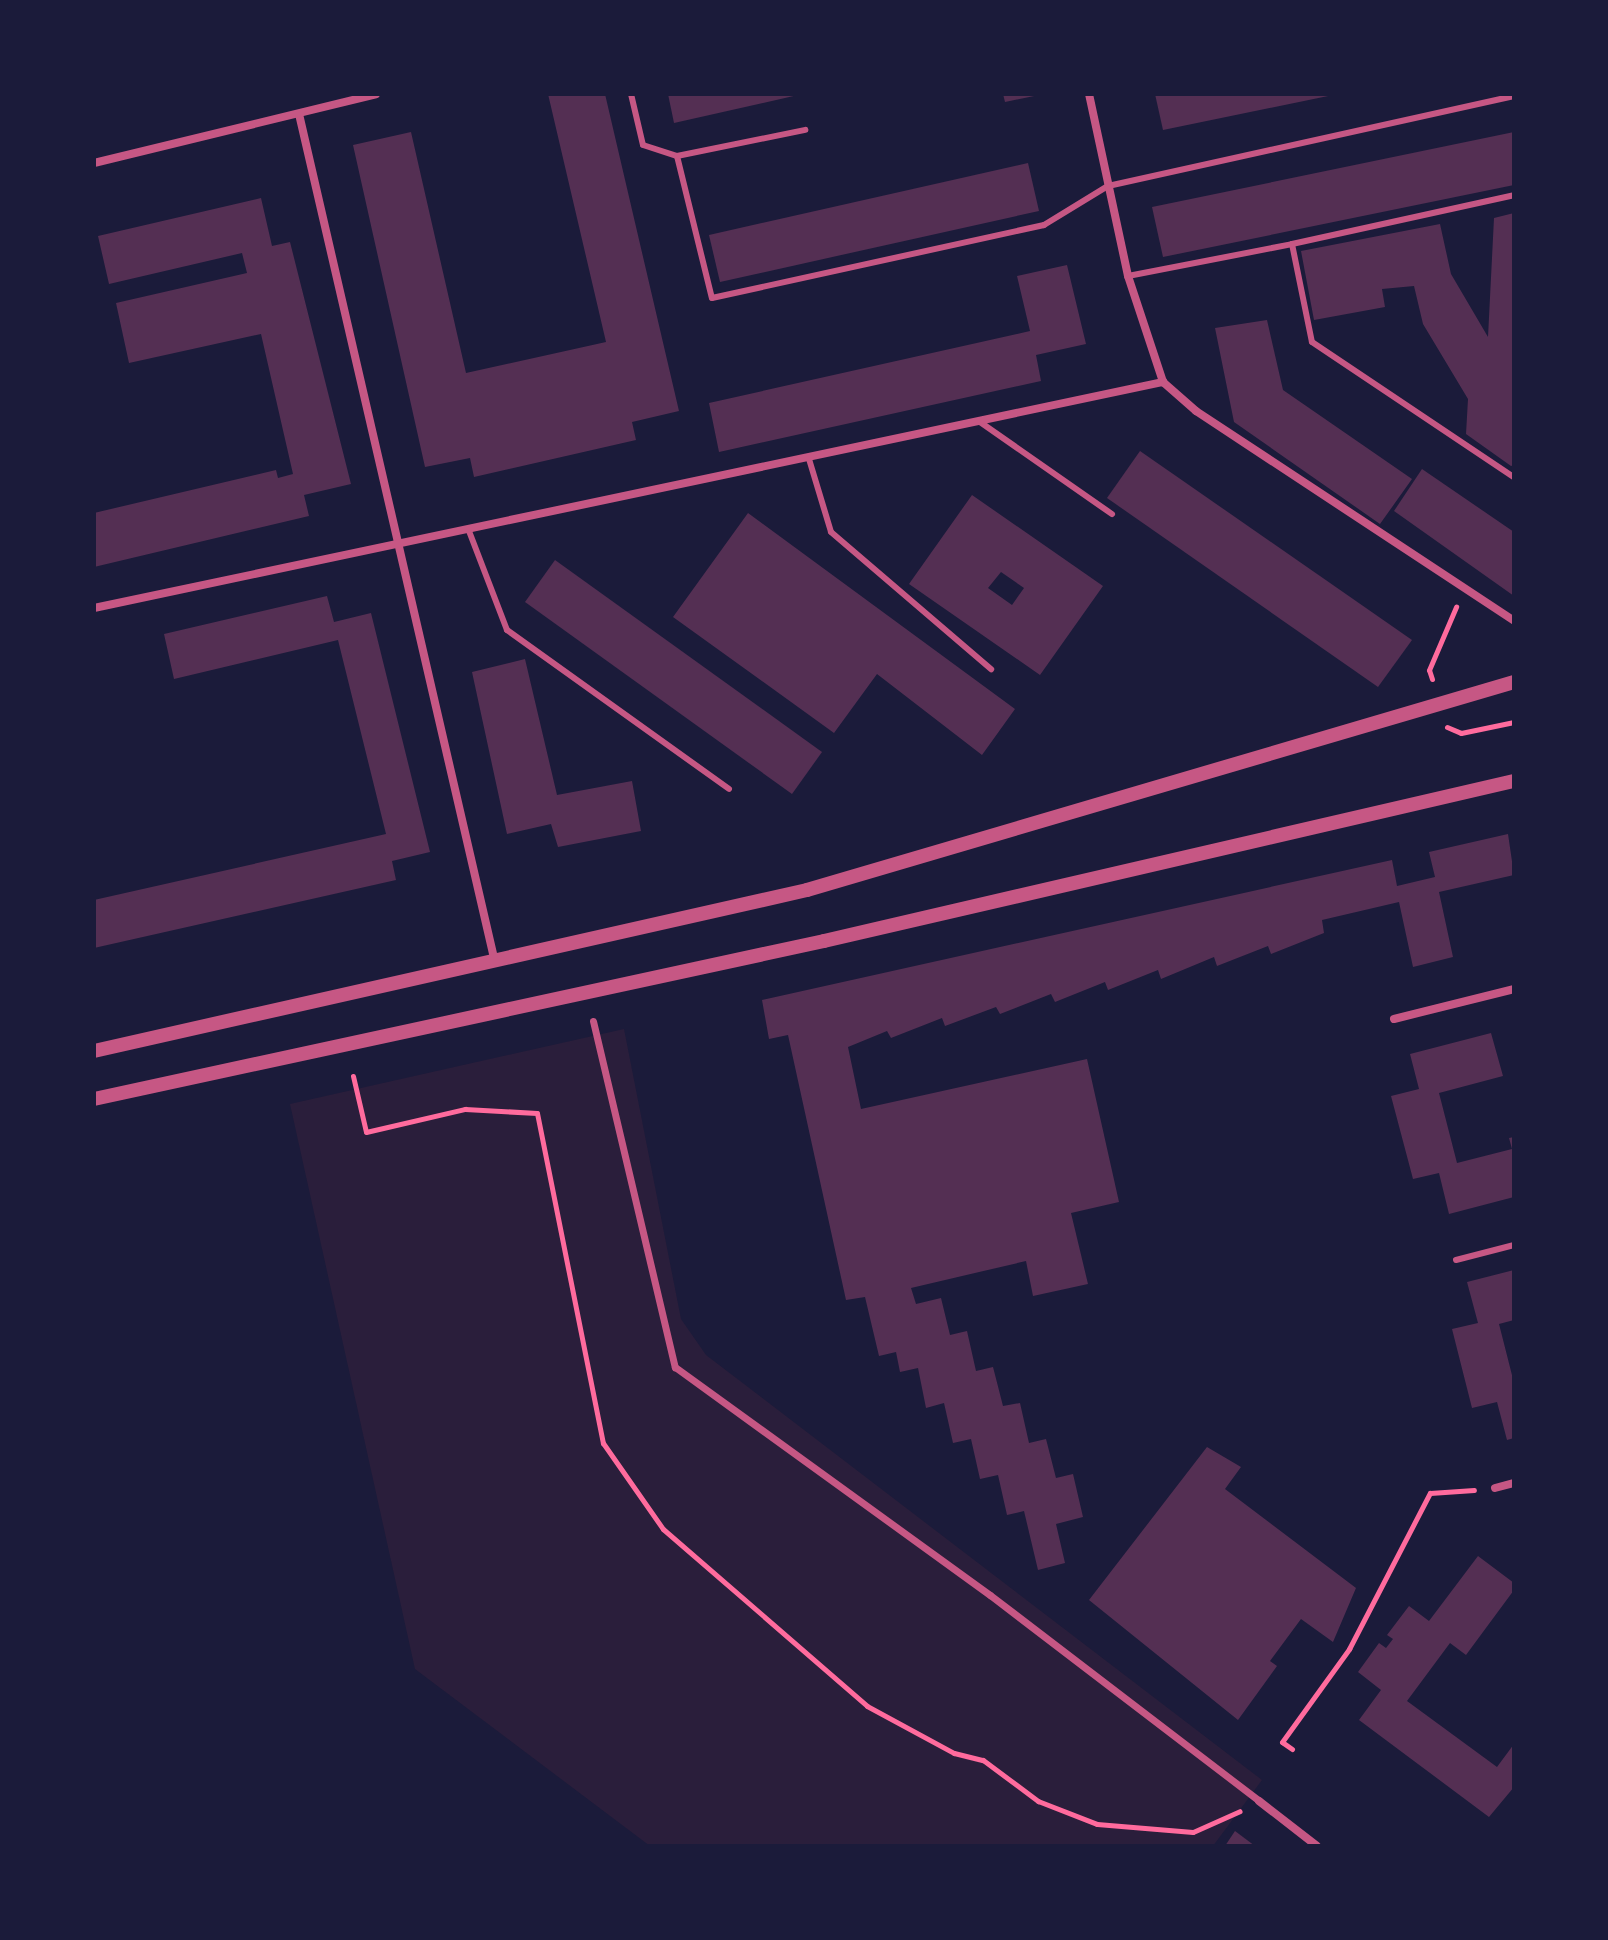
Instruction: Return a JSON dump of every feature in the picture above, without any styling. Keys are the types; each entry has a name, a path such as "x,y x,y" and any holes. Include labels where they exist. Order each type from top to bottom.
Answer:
{"street":[{"path":"94,163 376,94"},
{"path":"1089,94 1128,276 1163,382 1196,411 1514,621"},
{"path":"299,114 401,541 494,958"},
{"path":"94,608 1163,382"},
{"path":"94,1051 494,958 807,890 1514,682"},
{"path":"94,1099 824,941 1514,781"},
{"path":"1394,1019 1514,989"},
{"path":"593,1021 675,1367 990,1595 1317,1846"},
{"path":"1495,1488 1514,1483"}],"lane":[{"path":"631,94 643,145 677,156 805,130"},
{"path":"677,156 712,298 1044,225 1108,186 1514,96"},
{"path":"1128,276 1514,195"},
{"path":"1292,244 1312,342 1514,477"},
{"path":"980,422 1112,514"},
{"path":"809,459 831,532 991,669"},
{"path":"469,531 507,630 729,789"},
{"path":"1456,1260 1514,1245"}],"path":[{"path":"1440,704 1429,670 1464,590"},
{"path":"353,1076 366,1132 465,1109 537,1113 603,1443 663,1529 867,1706 954,1753 983,1760 1038,1801 1097,1824 1193,1832 1259,1801"},
{"path":"1292,1749 1282,1742 1349,1649 1430,1493 1495,1488"}],"shaded area":[{"path":"624,1029 681,1319 706,1355 1262,1780 1213,1846 650,1846 415,1669 290,1104"}],"building":[{"path":"548,94 605,94 679,411 632,422 636,440 474,477 470,458 425,467 353,145 411,132 466,373 606,342"},
{"path":"668,94 798,94 798,95 674,123"},
{"path":"1003,94 1039,94 1039,95 1005,102"},
{"path":"1155,94 1333,94 1333,95 1163,130"},
{"path":"1514,132 1514,185 1163,257 1152,207"},
{"path":"1028,163 1039,211 720,282 709,235"},
{"path":"261,198 272,246 290,242 351,484 304,495 309,516 94,567 94,513 276,470 278,478 293,474 261,334 129,363 116,303 247,273 242,253 109,284 98,236"},
{"path":"1514,213 1514,465 1511,466 1466,434 1468,399 1423,324 1414,286 1382,289 1385,307 1314,320 1301,251 1440,224 1451,274 1488,337 1494,218"},
{"path":"1067,265 1086,344 1036,355 1041,381 719,452 709,403 1030,331 1017,276"},
{"path":"1267,320 1283,390 1412,479 1380,524 1234,422 1215,328"},
{"path":"1140,451 1412,640 1378,687 1107,498"},
{"path":"1422,469 1514,532 1514,596 1394,511"},
{"path":"972,495 1103,586 1040,675 909,584","holes":["1001,572 1024,588 1012,605 988,588"]},
{"path":"748,513 1015,709 982,755 877,674 834,733 673,617"},
{"path":"555,560 822,752 792,794 525,602"},
{"path":"327,596 334,622 371,613 430,852 392,861 396,880 94,948 94,900 386,834 338,640 174,679 164,634"},
{"path":"525,659 557,795 632,781 641,831 558,847 551,824 507,834 472,672"},
{"path":"1508,834 1514,875 1439,892 1453,957 1413,967 1399,902 1322,920 1324,933 1271,954 1268,946 1217,966 1214,957 1161,979 1158,970 1108,990 1105,982 1055,1002 1051,994 1000,1014 996,1007 945,1026 942,1018 891,1038 887,1031 848,1047 861,1109 1087,1059 1119,1202 1071,1213 1088,1284 1033,1296 1026,1261 911,1288 916,1304 941,1298 950,1335 967,1331 976,1371 993,1367 1003,1406 1020,1403 1029,1443 1046,1439 1056,1478 1073,1474 1083,1517 1056,1524 1065,1563 1038,1570 1024,1511 1007,1515 998,1475 980,1479 971,1439 953,1443 944,1403 926,1408 918,1368 900,1372 896,1352 879,1356 865,1297 846,1300 788,1035 769,1039 762,1000 1392,860 1397,886 1435,877 1429,852"},
{"path":"1491,1033 1503,1076 1439,1093 1457,1163 1512,1149 1509,1138 1514,1137 1514,1197 1449,1214 1439,1173 1413,1179 1391,1096 1419,1089 1410,1054"},
{"path":"1514,1270 1514,1320 1499,1324 1514,1383 1514,1438 1507,1440 1497,1402 1472,1408 1452,1329 1478,1323 1467,1282"},
{"path":"1207,1447 1241,1467 1225,1489 1356,1588 1333,1642 1301,1619 1270,1661 1277,1666 1238,1720 1089,1600"},
{"path":"1478,1556 1514,1583 1514,1590 1466,1655 1450,1643 1407,1701 1497,1767 1514,1744 1514,1787 1489,1817 1359,1720 1381,1690 1358,1672 1379,1643 1386,1648 1393,1639 1387,1635 1409,1606 1429,1621"},
{"path":"1235,1831 1255,1846 1225,1846"}]}
